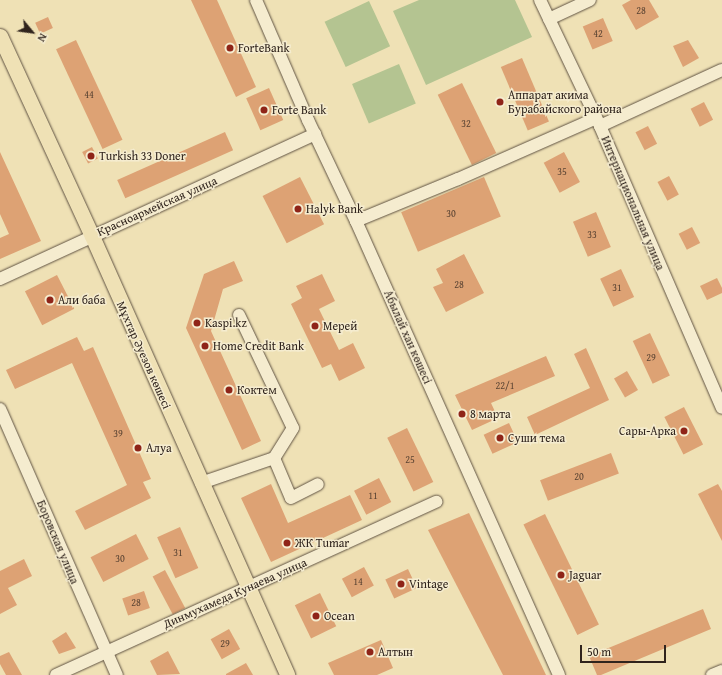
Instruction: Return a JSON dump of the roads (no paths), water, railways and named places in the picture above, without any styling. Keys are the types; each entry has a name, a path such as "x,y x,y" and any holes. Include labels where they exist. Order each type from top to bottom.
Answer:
{"main road":[{"name":"Мұхтар Әуезов көшесі","path":"0,36 92,236 247,589 287,675"}],"street":[{"name":"Абылай хан көшесі","path":"256,0 559,675"},
{"name":"Интернациональная улица","path":"540,0 598,122 717,382 722,408"},
{"path":"549,19 590,0"},
{"path":"356,221 722,70"},
{"name":"Красноармейская улица","path":"0,278 315,134"},
{"path":"201,483 274,458 292,428 239,315"},
{"name":"Боровская улица","path":"0,409 105,652 117,675"},
{"path":"274,458 291,498 318,484"},
{"name":"Динмухамеда Кунаева улица","path":"56,675 436,502"},
{"path":"712,675 722,671"}],"place":[{"name":"ForteBank","path":"230,48"},
{"name":"Аппарат акима Бурабайского района","path":"500,102"},
{"name":"Forte Bank","path":"264,110"},
{"name":"Turkish 33 Doner","path":"91,156"},
{"name":"Halyk Bank","path":"298,209"},
{"name":"Али баба","path":"50,300"},
{"name":"Kaspi.kz","path":"197,323"},
{"name":"Мерей","path":"315,326"},
{"name":"Home Credit Bank","path":"205,346"},
{"name":"Коктем","path":"229,390"},
{"name":"8 марта","path":"462,414"},
{"name":"Сары-Арка","path":"684,431"},
{"name":"Суши тема","path":"500,438"},
{"name":"Алуа","path":"138,448"},
{"name":"ЖК Tumar","path":"287,543"},
{"name":"Jaguar","path":"561,575"},
{"name":"Vintage","path":"401,584"},
{"name":"Ocean","path":"316,616"},
{"name":"Алтын","path":"370,652"}]}
